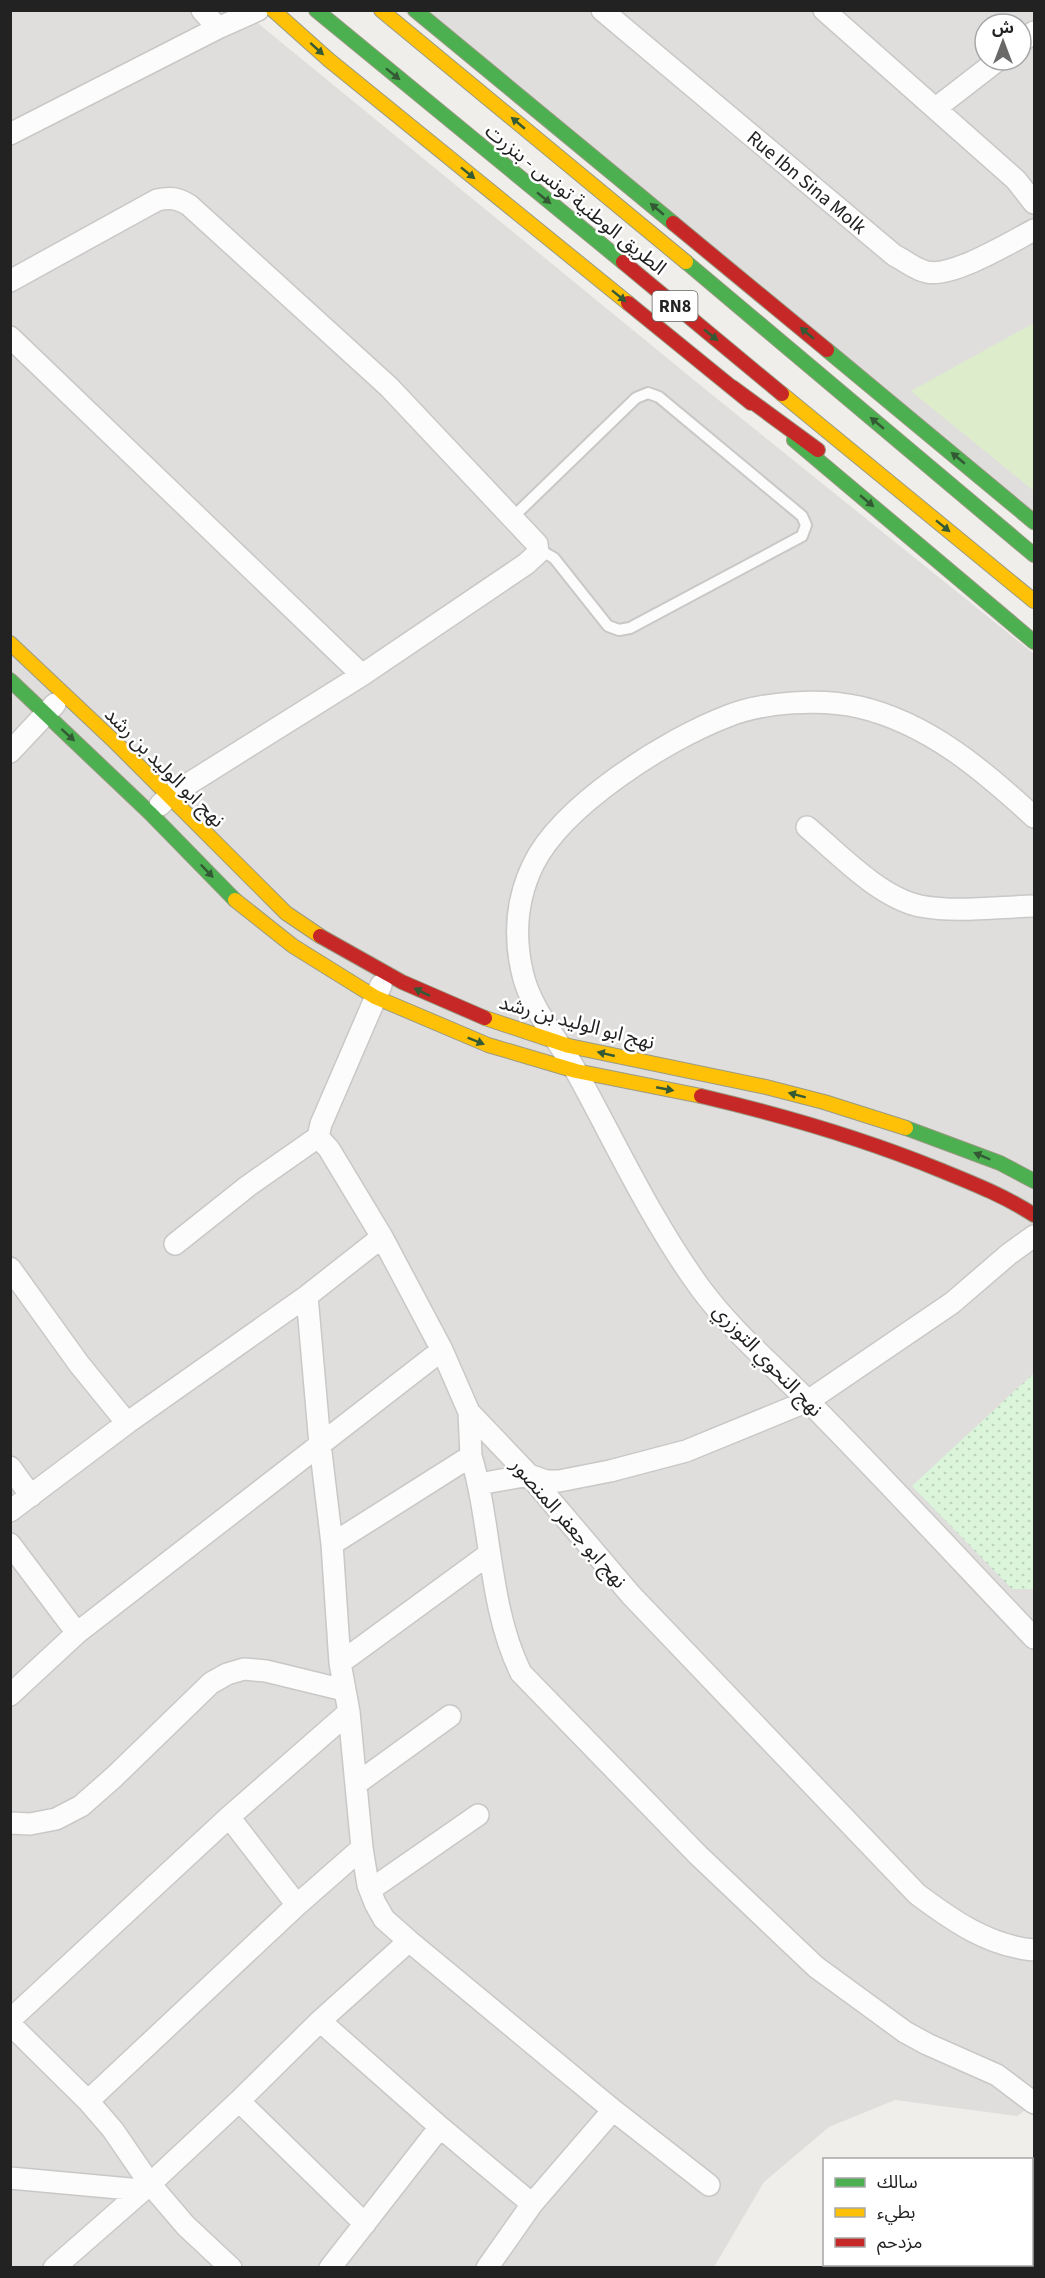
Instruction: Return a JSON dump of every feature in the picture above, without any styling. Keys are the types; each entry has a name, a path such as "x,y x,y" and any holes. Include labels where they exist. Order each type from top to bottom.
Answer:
{"main road":[{"path":"273,10 329,60 732,387 1035,642"},
{"name":"الطريق الوطنية تونس - بنزرت","path":"316,10 1035,602"},
{"name":"الطريق الوطنية تونس - بنزرت","path":"381,10 772,333 1035,555"},
{"path":"415,10 1035,522"},
{"name":"RN8","path":"453,41 772,333"},
{"path":"732,387 893,505"},
{"name":"RN8","path":"908,449 1035,545"},
{"path":"912,519 1035,609"},
{"name":"نهج ابو الوليد بن رشد","path":"10,643 169,796 286,913 312,931 386,974 439,1000 499,1024 557,1042 717,1076 848,1108 979,1155 1035,1181"},
{"path":"10,680 150,813 238,903 293,946 375,997 488,1045 576,1071 734,1104 836,1132 896,1152 960,1178 1014,1202 1035,1215"}],"street":[{"path":"202,10 218,28"},
{"path":"10,134 258,10"},
{"name":"Rue Ibn Sina Molk","path":"602,10 894,255 927,273 944,272 963,266 1035,230"},
{"path":"824,10 1016,180 1035,203"},
{"path":"936,108 982,72"},
{"path":"10,281 157,200 178,199 189,205 389,387 537,544 538,553 526,564 362,675 169,796 150,813"},
{"path":"10,337 362,675"},
{"path":"10,752 63,695"},
{"name":"نهج النحوي التوزري","path":"1035,818 949,747 902,720 856,706 808,702 766,706 730,714 684,736 638,764 573,813 550,837 534,862 526,880 518,916 518,942 522,972 530,998 576,1071 643,1197 673,1248 700,1287 726,1321 808,1401 1035,1638"},
{"path":"807,827 874,883 895,896 918,905 946,909 1035,906"},
{"path":"175,1244 248,1186 318,1137 321,1124 386,974"},
{"name":"نهج ابو جعفر المنصور","path":"318,1137 329,1149 382,1237 442,1350 469,1412 529,1475 631,1595 917,1894 954,1921 994,1941 1035,1950"},
{"path":"479,1484 529,1475 546,1481 559,1481 610,1471 686,1450 808,1401 952,1303 1009,1254 1035,1236"},
{"path":"10,1512 127,1423 307,1296 382,1237"},
{"path":"10,1268 79,1364 127,1423"},
{"path":"307,1296 320,1444 332,1544 340,1664 349,1712 362,1848 370,1890 384,1919 409,1941 613,2110 709,2186"},
{"path":"10,1695 77,1633 442,1350"},
{"path":"469,1412 471,1456 479,1484 489,1554 508,1645 521,1673 698,1855 816,1967 875,2012 927,2044 997,2075 1035,2103"},
{"path":"332,1544 471,1456"},
{"path":"10,1467 31,1496"},
{"path":"10,1544 77,1633"},
{"path":"340,1664 489,1554"},
{"path":"10,1822 30,1824 56,1819 81,1806 114,1778 211,1683 227,1674 244,1670 266,1671 344,1690"},
{"path":"231,2268 145,2187 113,2130 88,2101 10,2022 229,1817 349,1712"},
{"path":"356,1784 450,1716"},
{"path":"370,1890 478,1815"},
{"path":"229,1817 297,1905"},
{"path":"88,2101 297,1905 362,1848"},
{"path":"54,2268 239,2101 320,2021 409,1941"},
{"path":"320,2021 440,2127 532,2204"},
{"path":"239,2101 365,2224"},
{"path":"487,2268 532,2204 613,2110"},
{"path":"330,2268 440,2127"},
{"path":"10,2178 145,2187"}],"lane":[{"path":"512,518 636,398 648,393 659,397 802,516 806,525 802,536 630,628 619,630 608,626 554,558 538,549"}],"shaded area":[{"path":"11,11 243,11 705,389 1034,654 1034,2104 1017,2116 895,2100 829,2127 764,2182 714,2267 11,2268"},
{"path":"403,11 1034,11 1034,530"}],"green space":[{"path":"1034,323 1034,491 911,391"},
{"path":"1034,1373 1034,1589 1012,1589 912,1486"}],"traffic: fast":[{"path":"316,10 623,262"},
{"path":"415,10 673,223"},
{"path":"686,262 1034,555"},
{"path":"827,350 1034,522"},
{"path":"794,440 1034,642"},
{"path":"10,680 150,813 235,900"},
{"path":"906,1128 1000,1163 1034,1181"}],"traffic: slow":[{"path":"273,10 329,60 628,303"},
{"path":"381,10 686,262"},
{"path":"782,394 1034,601"},
{"path":"10,643 116,743 286,913 320,936"},
{"path":"235,900 293,946 375,997 488,1045 576,1071 701,1096"},
{"path":"485,1018 569,1046 766,1087 824,1102 906,1128"}],"traffic: jam":[{"path":"673,223 827,350"},
{"path":"623,262 782,394"},
{"path":"628,303 751,403"},
{"path":"732,387 818,450"},
{"path":"320,936 402,982 485,1018"},
{"path":"701,1096 792,1119 911,1158 976,1185 1034,1215"}]}
